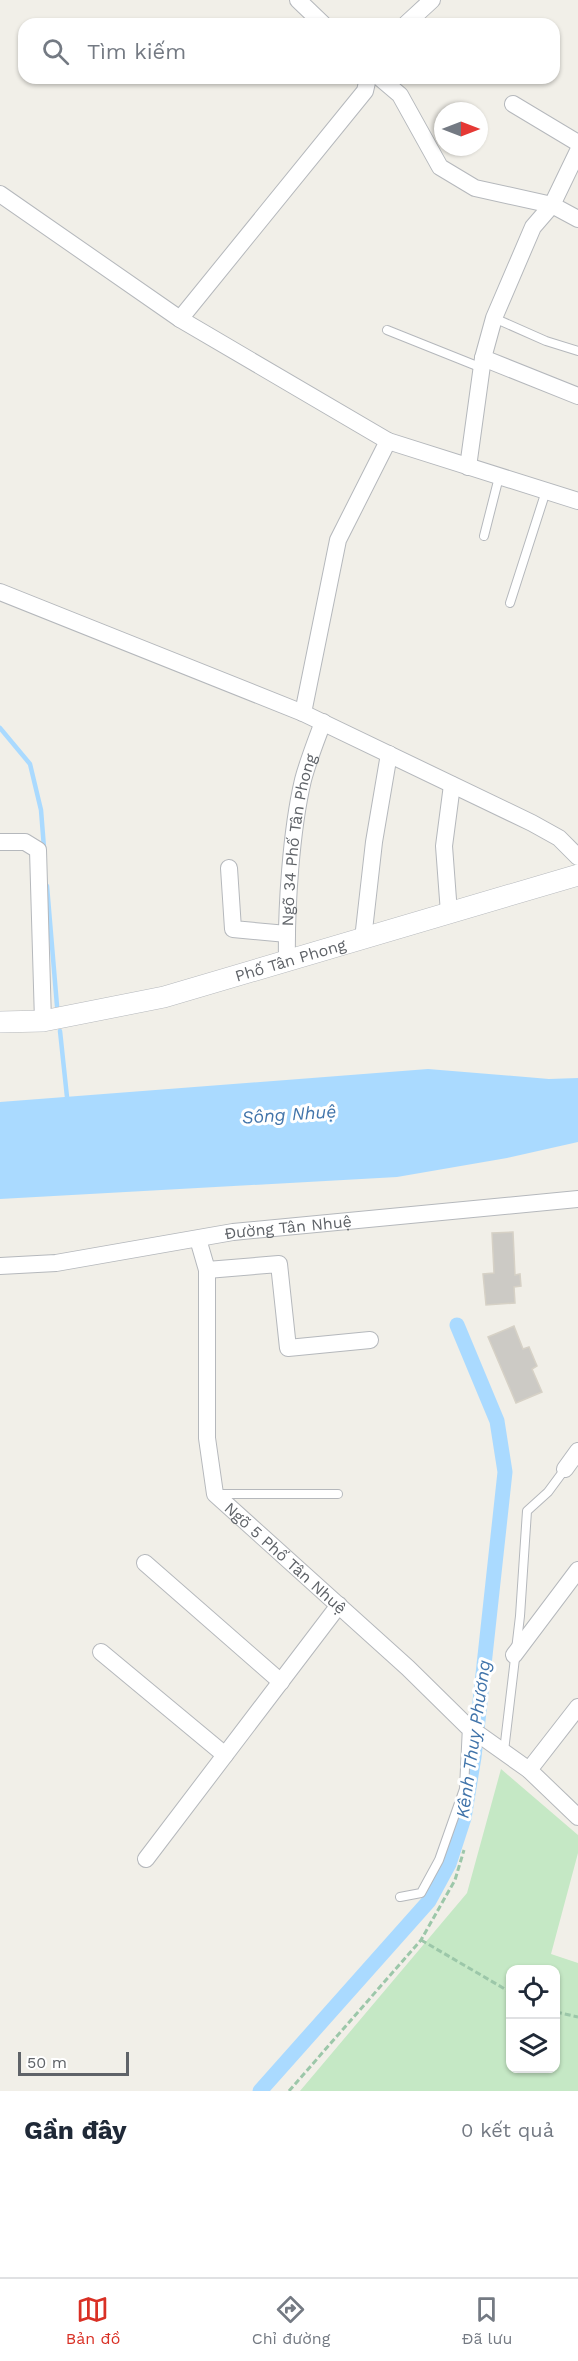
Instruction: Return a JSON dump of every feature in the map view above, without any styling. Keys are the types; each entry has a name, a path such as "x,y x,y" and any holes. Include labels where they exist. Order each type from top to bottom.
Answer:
{"street":[{"path":"298,0 317,18"},
{"path":"412,18 432,0"},
{"path":"180,319 364,91 366,84"},
{"path":"387,84 400,95 440,167 475,188 552,205 578,219"},
{"path":"513,104 578,143"},
{"path":"468,467 482,363 494,318 533,227 552,205 578,150"},
{"path":"0,194 180,319 388,441 578,501"},
{"path":"482,363 578,396"},
{"path":"303,713 338,540 388,441"},
{"path":"0,592 323,722 559,838 578,857"},
{"name":"Ngõ 34 Phố Tân Phong","path":"287,961 287,934 297,820 303,779 323,722"},
{"path":"363,939 374,842 388,754"},
{"path":"449,913 444,846 452,784"},
{"path":"0,842 25,842 38,850 44,1022"},
{"path":"229,868 233,929 287,934"},
{"name":"Phố Tân Phong","path":"0,1022 44,1022 164,997 578,875"},
{"name":"Đường Tân Nhuệ","path":"0,1266 56,1263 233,1232 578,1199"},
{"name":"Ngõ 5 Phố Tân Nhuệ","path":"198,1239 207,1270 207,1438 214,1494 339,1605 467,1726 530,1770 578,1817"},
{"path":"207,1270 279,1264 288,1348 370,1340"},
{"path":"565,1469 578,1452"},
{"path":"145,1563 281,1682"},
{"path":"514,1655 578,1570"},
{"path":"146,1859 339,1605"},
{"path":"101,1652 225,1755"},
{"path":"530,1770 578,1707"}],"lane":[{"path":"494,318 546,341 578,351"},
{"path":"387,330 482,363"},
{"path":"484,536 499,477"},
{"path":"510,603 546,491"},
{"path":"501,1748 520,1616 527,1511 548,1492 565,1469"},
{"path":"214,1494 338,1494"},
{"path":"400,1897 421,1893 439,1860 464,1789 467,1726"}],"path":[{"path":"289,2091 421,1940 455,1880 464,1850"},
{"path":"421,1940 506,1990"},
{"path":"560,2013 578,2017"}],"green space":[{"path":"501,1769 578,1835 578,1853 551,1954 578,1963 578,2091 300,2091 467,1893"}],"water":[{"name":"Sông Nhuệ","path":"428,1069 549,1079 578,1078 578,1142 507,1158 397,1177 0,1199 0,1102"}],"building":[{"path":"513,1232 515,1275 520,1274 521,1286 514,1287 515,1303 486,1305 483,1274 494,1273 492,1233"},
{"path":"514,1326 523,1349 529,1347 537,1366 532,1369 542,1392 516,1403 488,1337"}],"waterway":[{"path":"0,728 30,764 41,810 44,848"},
{"path":"47,886 57,1006"},
{"path":"60,1031 67,1097"},
{"name":"Kênh Thuỵ Phương","path":"260,2091 429,1901 449,1864 464,1818 474,1757 505,1472 497,1421 457,1325"}]}
